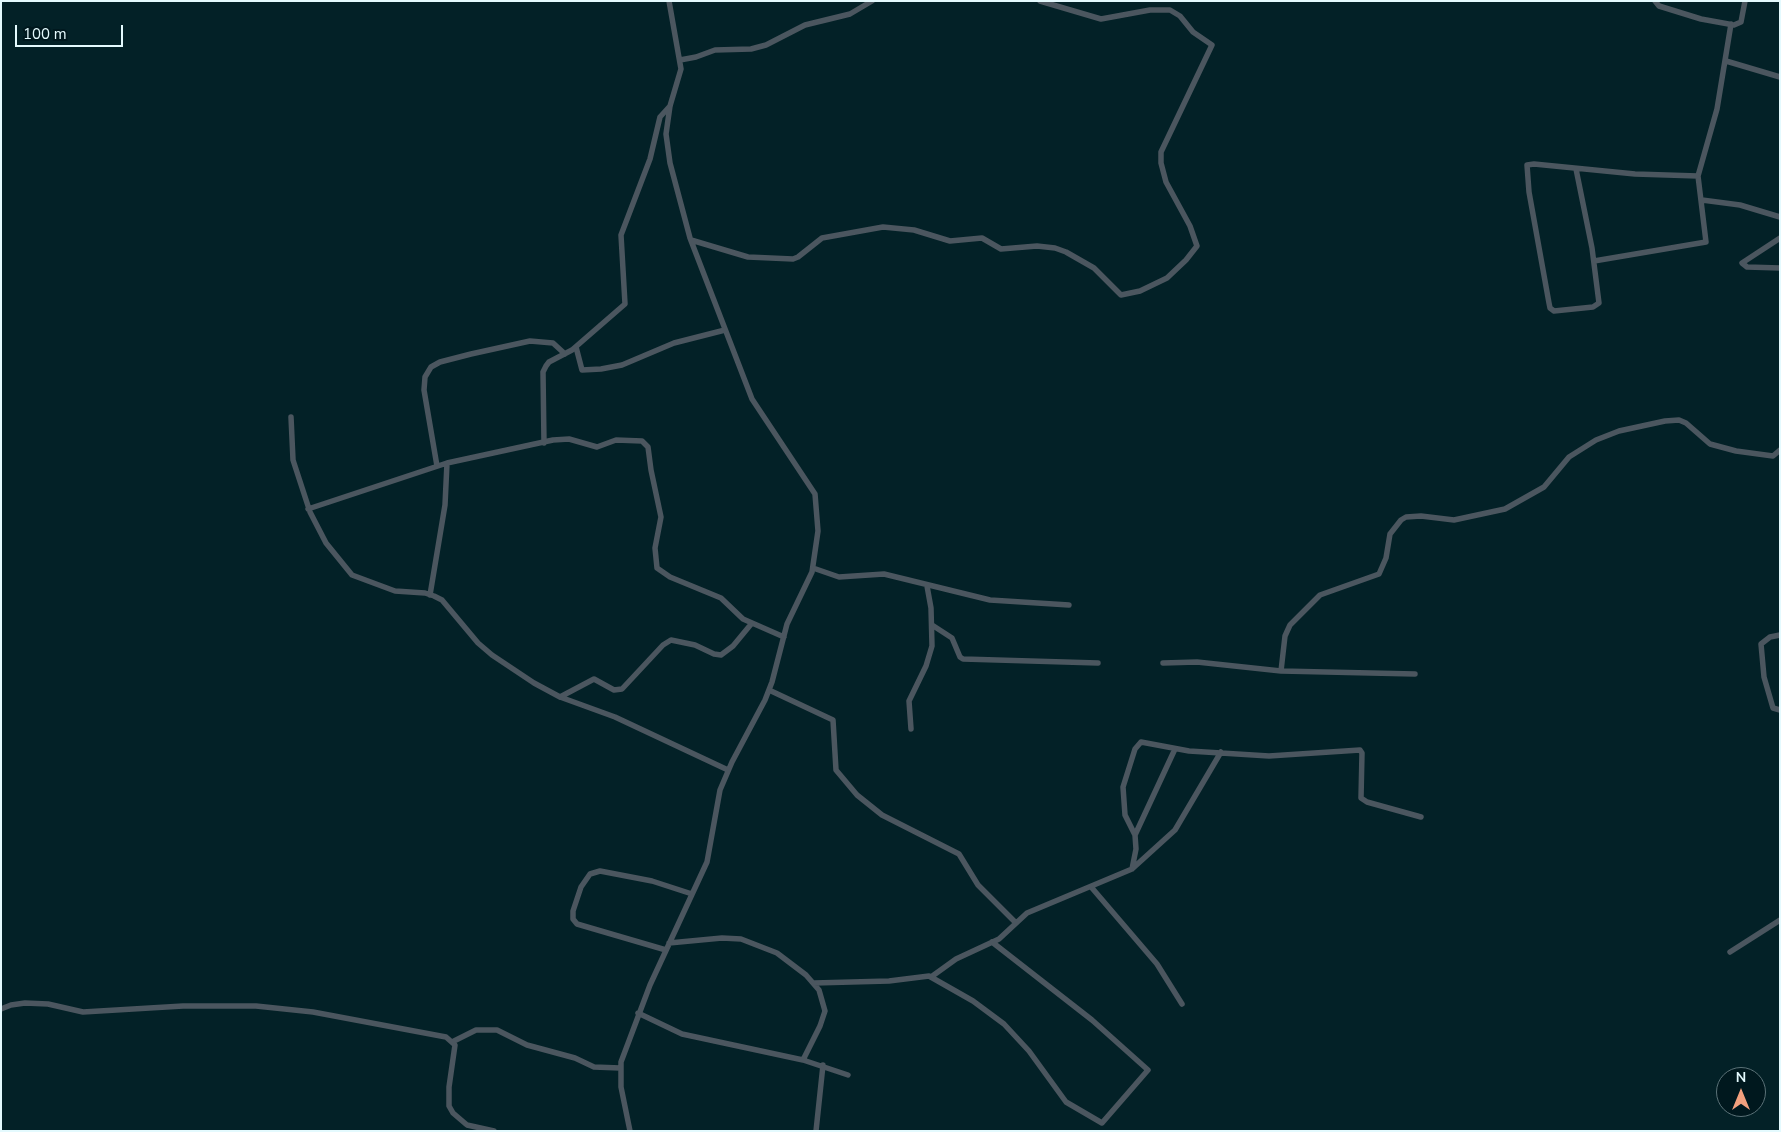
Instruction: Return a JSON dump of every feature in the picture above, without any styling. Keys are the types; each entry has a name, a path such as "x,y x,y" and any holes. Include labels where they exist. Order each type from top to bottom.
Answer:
{"street":[{"path":"630,1131 620,1068 638,1013 707,862 717,801 728,770 769,690 778,666 784,637 794,607 813,568 818,531 815,494 752,399 690,240 666,134 670,106 680,76 680,60 671,22 669,1"},
{"path":"680,60 696,57 715,50 751,48 766,45 805,25 850,14 872,1"},
{"path":"690,240 748,257 793,259 822,238 883,227 914,230 950,241 982,238 1001,249 1037,246 1056,248 1094,268 1121,295 1150,288 1173,274 1194,252 1197,246 1190,226 1166,182 1161,163 1161,152 1212,45 1193,32 1180,16 1170,10 1150,10 1101,18 1040,1"},
{"path":"1655,1 1659,6 1701,19 1731,24 1741,22 1745,1"},
{"path":"1594,261 1705,242 1698,176 1718,109 1731,24"},
{"path":"1726,61 1780,77"},
{"path":"544,442 543,372 549,362 576,347 625,304 621,235 650,159 660,117 670,106"},
{"path":"1576,169 1594,261 1599,305 1570,310 1552,310 1526,166 1534,164 1576,169 1698,176"},
{"path":"1702,200 1740,205 1780,217"},
{"path":"1780,238 1742,263 1747,267 1780,268"},
{"path":"576,347 582,370 601,369 629,362 674,342 725,330"},
{"path":"436,466 424,390 425,377 431,367 462,356 530,341 553,343 565,354"},
{"path":"291,417 293,460 308,509 326,543 352,576 395,590 430,595 442,600 478,643 492,655 534,683 560,697 615,717 728,770"},
{"path":"1281,671 1285,636 1290,625 1320,595 1379,574 1386,558 1390,534 1401,520 1406,517 1422,516 1454,520 1505,509 1544,487 1569,457 1596,440 1619,432 1665,421 1679,420 1686,423 1710,444 1773,456 1780,450"},
{"path":"308,509 436,466 544,442 569,440 597,447 623,440 647,443 661,517 655,548 657,568 670,576 721,598 741,617 784,637"},
{"path":"430,595 444,505 447,463"},
{"path":"813,568 835,576 879,574 990,600 1069,605"},
{"path":"911,729 909,702 930,654 932,625 927,586"},
{"path":"560,697 594,679 614,690 622,688 663,645 671,640 695,645 714,654 721,655 733,646 752,623"},
{"path":"932,625 952,638 960,657 963,659 1098,663"},
{"path":"1780,634 1760,644 1766,684 1773,708 1780,710"},
{"path":"1164,663 1197,662 1281,671 1415,674"},
{"path":"769,690 833,720 836,770 857,795 882,816 960,855 978,884 1016,923"},
{"path":"1132,869 1136,849 1135,835 1125,815 1123,787 1135,749 1141,742 1174,749 1281,756 1332,750 1360,750 1362,753 1359,788 1361,798 1367,802 1421,816"},
{"path":"1135,835 1174,749"},
{"path":"931,977 956,959 992,942 1033,910 1092,888 1132,869 1175,830 1221,752"},
{"path":"666,950 577,924 573,919 573,912 581,887 590,874 600,871 645,879 692,894"},
{"path":"1092,888 1157,964 1182,1004"},
{"path":"1730,952 1780,920"},
{"path":"669,943 722,938 747,941 778,953 814,983 822,999 824,1016 803,1060"},
{"path":"814,983 903,980 931,977 973,1002 1004,1024 1029,1051 1066,1102 1102,1123 1148,1070 1092,1020 992,942"},
{"path":"1,1009 25,1003 48,1004 83,1012 183,1006 263,1007 337,1016 446,1037 454,1041"},
{"path":"638,1013 682,1034 803,1060 848,1075"},
{"path":"454,1041 476,1030 498,1030 527,1045 574,1058 594,1067 620,1068"},
{"path":"454,1041 456,1050 449,1087 449,1106 453,1113 468,1125 494,1131"},
{"path":"816,1131 822,1065"}]}
